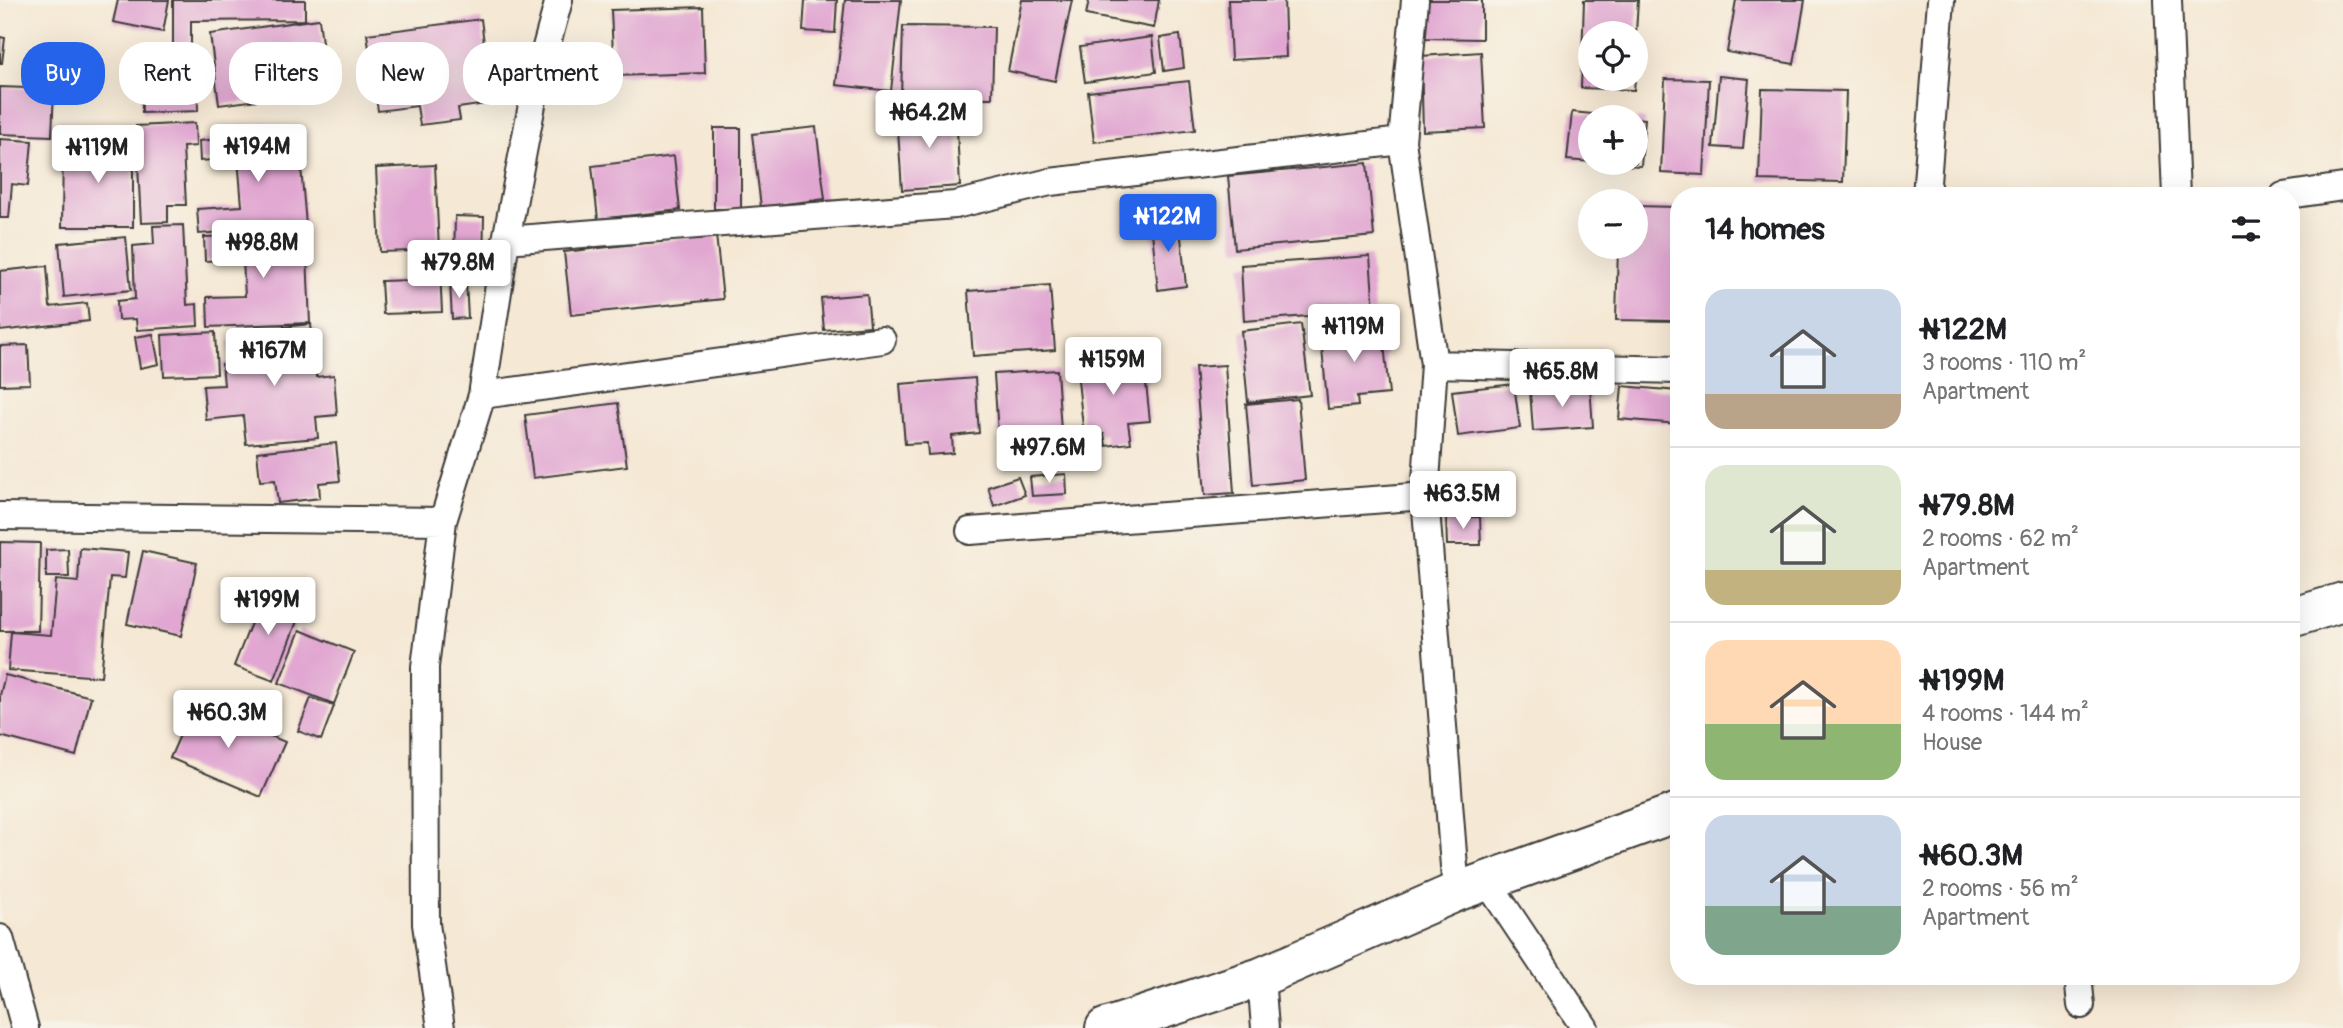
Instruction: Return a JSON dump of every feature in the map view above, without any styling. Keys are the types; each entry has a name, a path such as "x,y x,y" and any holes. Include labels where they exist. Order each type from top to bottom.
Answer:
{"street":[{"path":"441,1028 425,924 425,667 443,521 482,396 506,240 536,84 559,0"},
{"path":"1415,0 1402,141 1434,364 1425,496 1472,886 1584,1028"},
{"path":"1927,187 1941,0"},
{"path":"2168,0 2176,187"},
{"path":"506,240 955,205 1050,182 1402,141"},
{"path":"2300,194 2343,187"},
{"path":"482,396 882,340"},
{"path":"1434,364 1670,370"},
{"path":"970,531 1425,496"},
{"path":"0,516 443,521"},
{"path":"2300,615 2343,602"},
{"path":"1105,1028 1261,976 1472,886 1670,815"},
{"path":"0,938 25,1028"},
{"path":"1261,976 1265,1028"},
{"path":"2079,985 2081,1005"}],"building":[{"path":"118,0 169,0 163,32 113,22"},
{"path":"173,0 305,0 305,20 191,21 191,42 173,42"},
{"path":"805,0 837,0 835,33 803,31"},
{"path":"845,0 901,0 891,91 836,85"},
{"path":"1022,0 1072,0 1055,81 1008,71"},
{"path":"1089,0 1159,0 1154,28 1086,15"},
{"path":"1228,0 1284,0 1286,57 1231,60"},
{"path":"1425,0 1482,0 1482,39 1425,38"},
{"path":"1584,0 1638,0 1637,21 1583,21"},
{"path":"1736,0 1805,0 1794,64 1727,52"},
{"path":"703,7 705,73 623,76 623,42 612,42 611,10"},
{"path":"319,19 322,42 229,42 229,104 219,105 215,42 211,42 210,34"},
{"path":"481,19 484,42 463,42 463,105 479,105 458,108 460,120 420,125 417,106 378,111 377,105 449,105 449,42 368,42 367,34"},
{"path":"903,26 994,27 992,98 901,97"},
{"path":"1180,35 1184,68 1164,71 1160,38"},
{"path":"0,37 5,38 2,63 0,63"},
{"path":"1152,37 1156,72 1085,82 1080,47"},
{"path":"1481,52 1485,128 1423,131 1421,56"},
{"path":"1719,76 1749,79 1743,149 1713,147"},
{"path":"1665,79 1709,80 1704,175 1661,173"},
{"path":"1189,81 1195,130 1094,142 1088,92"},
{"path":"0,87 21,88 21,105 53,105 52,136 0,134"},
{"path":"1762,89 1846,91 1843,182 1759,180"},
{"path":"142,105 198,105 198,111 142,113"},
{"path":"956,111 960,186 902,190 897,115"},
{"path":"1572,112 1578,113 1578,161 1567,160"},
{"path":"195,123 196,146 183,147 186,205 168,205 168,222 141,223 136,126"},
{"path":"816,127 825,199 761,207 752,134"},
{"path":"714,128 741,128 741,209 714,209"},
{"path":"298,132 306,225 199,234 197,209 242,206 238,158 200,161 199,141"},
{"path":"0,139 32,141 28,186 12,184 9,218 0,218"},
{"path":"63,143 133,143 133,227 62,227"},
{"path":"674,156 680,210 598,219 592,166"},
{"path":"1367,163 1374,236 1235,249 1228,176"},
{"path":"435,165 442,312 383,314 381,281 412,280 411,251 380,252 376,168"},
{"path":"1648,206 1670,207 1670,321 1616,320 1618,259 1648,259"},
{"path":"455,216 484,217 483,266 454,265"},
{"path":"1179,218 1186,286 1158,290 1151,222"},
{"path":"183,225 187,305 197,304 198,326 137,330 136,319 118,320 117,301 135,299 133,246 154,244 153,226"},
{"path":"306,233 310,323 208,327 207,297 245,296 243,259 205,261 204,237"},
{"path":"716,235 723,299 571,315 564,252"},
{"path":"126,237 131,290 64,297 59,243"},
{"path":"1370,256 1374,311 1244,321 1241,265"},
{"path":"47,266 50,307 87,303 89,321 0,331 0,271"},
{"path":"450,281 466,281 468,318 452,319"},
{"path":"1050,285 1055,350 973,356 968,291"},
{"path":"867,294 870,326 824,330 821,298"},
{"path":"1382,323 1389,394 1357,397 1358,406 1328,409 1320,329"},
{"path":"311,324 316,377 334,375 337,415 316,417 318,438 246,444 243,416 206,420 203,386 224,385 222,364 230,362 228,342 274,338 273,328"},
{"path":"1301,324 1310,395 1248,402 1241,331"},
{"path":"215,332 217,374 164,376 162,335"},
{"path":"153,334 159,364 140,368 135,337"},
{"path":"28,345 30,384 0,385 0,346"},
{"path":"1143,355 1150,421 1128,423 1131,443 1106,446 1104,434 1084,436 1076,362"},
{"path":"1225,365 1234,493 1205,495 1195,367"},
{"path":"1057,370 1061,431 1034,432 1035,442 1009,443 1008,434 998,434 994,374"},
{"path":"975,378 979,433 952,436 953,453 928,455 927,443 905,444 900,384"},
{"path":"1514,384 1520,428 1458,436 1452,391"},
{"path":"1590,386 1593,427 1533,431 1530,390"},
{"path":"1622,386 1670,390 1670,423 1619,419"},
{"path":"1298,399 1305,480 1253,485 1246,404"},
{"path":"618,403 627,466 533,478 525,415"},
{"path":"336,443 340,481 319,483 320,498 278,503 275,480 260,481 257,452"},
{"path":"1066,474 1067,494 1032,496 1030,477"},
{"path":"1018,477 1025,495 994,506 988,487"},
{"path":"1446,517 1480,517 1481,545 1447,545"},
{"path":"0,542 40,543 38,631 0,631"},
{"path":"80,548 128,552 125,578 110,577 101,677 8,670 11,632 51,635 56,580 78,582"},
{"path":"68,549 69,577 46,577 46,550"},
{"path":"143,551 197,563 181,636 127,624"},
{"path":"263,593 302,608 274,681 234,666"},
{"path":"300,630 354,652 334,704 279,683"},
{"path":"5,675 91,697 76,756 0,736 0,695"},
{"path":"311,698 334,706 321,740 298,731"},
{"path":"194,703 285,742 261,797 170,758"}]}
